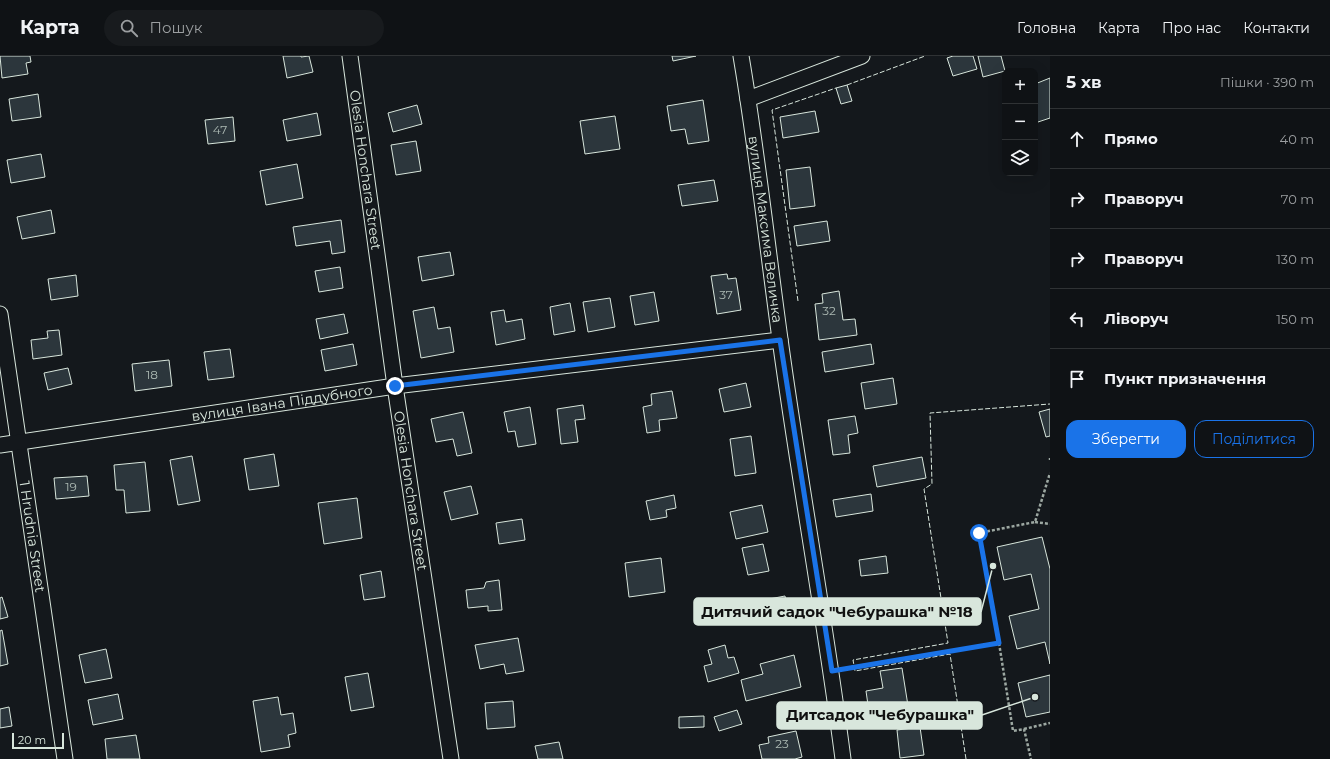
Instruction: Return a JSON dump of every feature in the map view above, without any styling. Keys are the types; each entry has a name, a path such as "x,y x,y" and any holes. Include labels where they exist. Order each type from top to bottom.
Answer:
{"street":[{"name":"Olesia Honchara Street","path":"350,56 395,386 451,759"},
{"name":"вулиця Максима Величка","path":"741,56 780,340 832,671 843,759"},
{"path":"748,99 862,56"},
{"name":"1 Hrudnia Street","path":"0,314 65,759"},
{"name":"вулиця Івана Піддубного","path":"0,445 395,386 780,340"}],"path":[{"path":"1035,522 1050,474"},
{"path":"1050,524 1035,522 979,533 1013,731 1050,723"},
{"path":"832,671 999,643"},
{"path":"1024,728 1031,759"}],"building":[{"path":"0,56 30,56 31,62 26,63 28,74 2,78"},
{"path":"283,56 309,56 313,72 287,78"},
{"path":"672,56 696,56 673,61"},
{"path":"953,56 973,56 977,69 953,76 947,58"},
{"path":"978,56 1001,56 1004,68 1002,68 1002,72 983,77"},
{"path":"1050,78 1050,118 1038,122 1038,104 1038,83"},
{"path":"847,85 852,101 841,104 836,88"},
{"path":"38,94 41,117 12,121 9,99"},
{"path":"703,100 709,141 688,144 685,129 671,131 667,106"},
{"path":"417,105 422,124 393,132 388,113"},
{"path":"815,111 819,132 783,138 780,117"},
{"path":"317,113 321,135 287,141 283,120"},
{"path":"615,116 620,149 585,154 580,121"},
{"path":"233,117 235,141 208,144 205,120"},
{"path":"416,141 421,171 396,175 391,145"},
{"path":"41,154 45,177 11,183 7,160"},
{"path":"297,164 303,198 266,205 260,171"},
{"path":"810,167 815,206 790,209 786,170"},
{"path":"714,180 718,201 682,206 678,185"},
{"path":"51,210 55,233 22,239 17,217"},
{"path":"341,220 345,252 332,254 330,241 296,246 293,227"},
{"path":"827,221 830,241 797,246 794,226"},
{"path":"450,252 454,275 422,281 418,257"},
{"path":"340,267 343,288 319,292 315,271"},
{"path":"727,274 728,279 736,278 741,310 717,314 711,276"},
{"path":"76,275 78,296 51,300 48,279"},
{"path":"839,291 843,320 855,319 857,335 819,340 815,304 823,303 822,294"},
{"path":"654,292 659,321 635,325 630,296"},
{"path":"610,298 615,327 588,332 583,302"},
{"path":"570,303 575,331 554,335 550,307"},
{"path":"434,307 438,329 450,327 454,352 421,358 413,311"},
{"path":"504,310 506,322 522,319 525,339 496,345 491,312"},
{"path":"344,314 348,333 320,339 316,319"},
{"path":"59,330 62,355 33,359 31,340 48,338 47,331"},
{"path":"353,344 357,365 325,371 321,350"},
{"path":"871,344 874,364 825,372 822,352"},
{"path":"230,349 234,377 208,380 204,352"},
{"path":"169,360 172,386 135,391 132,364"},
{"path":"68,368 72,384 48,390 44,373"},
{"path":"893,378 897,404 865,409 861,383"},
{"path":"746,383 751,407 724,412 719,389"},
{"path":"672,391 677,418 659,420 660,431 647,433 643,407 652,405 651,394"},
{"path":"583,405 585,419 575,420 578,442 561,444 557,409"},
{"path":"530,407 536,444 518,447 515,431 508,432 504,412"},
{"path":"1050,409 1050,436 1046,437 1039,412"},
{"path":"463,412 472,453 457,456 453,439 436,442 431,419"},
{"path":"855,416 858,433 848,435 850,453 833,455 828,420"},
{"path":"751,436 756,473 735,476 730,439"},
{"path":"274,454 279,486 249,490 244,459"},
{"path":"192,456 200,501 178,505 170,460"},
{"path":"922,457 926,478 877,487 873,466"},
{"path":"145,462 150,511 126,513 124,490 116,490 114,465"},
{"path":"87,476 89,496 56,499 54,478"},
{"path":"471,486 478,514 451,520 444,492"},
{"path":"871,494 873,511 836,517 833,500"},
{"path":"674,495 676,508 666,510 667,517 650,520 646,501"},
{"path":"357,498 362,538 324,544 318,503"},
{"path":"762,505 768,532 736,539 730,512"},
{"path":"522,519 525,540 499,544 496,523"},
{"path":"1042,537 1050,569 1050,664 1045,642 1017,649 1009,616 1039,609 1031,574 1004,580 997,547"},
{"path":"763,544 769,571 748,575 742,548"},
{"path":"886,556 888,573 861,576 859,560"},
{"path":"661,558 665,592 629,597 625,563"},
{"path":"381,571 385,597 364,600 360,575"},
{"path":"499,580 502,610 488,611 488,606 468,608 466,590 484,588 486,582"},
{"path":"785,596 789,617 769,621 764,600"},
{"path":"2,597 8,617 0,619 0,598"},
{"path":"2,630 8,664 0,666 0,631"},
{"path":"518,638 524,671 506,674 504,664 480,669 475,645"},
{"path":"725,645 728,658 734,657 739,673 708,682 704,666 712,664 708,650"},
{"path":"106,649 112,678 85,683 79,655"},
{"path":"794,655 801,687 746,701 741,680 763,674 760,664"},
{"path":"902,668 909,712 870,719 866,691 883,688 880,671"},
{"path":"368,673 374,707 351,711 345,677"},
{"path":"1050,675 1050,712 1026,717 1018,683"},
{"path":"118,694 123,719 93,725 88,700"},
{"path":"278,697 281,715 293,713 296,733 288,735 290,747 261,752 253,701"},
{"path":"513,701 515,727 487,729 485,703"},
{"path":"9,707 12,726 0,728 0,709"},
{"path":"737,710 742,724 719,731 714,717"},
{"path":"704,716 704,727 679,728 679,717"},
{"path":"920,727 924,755 900,758 897,730"},
{"path":"796,731 802,757 795,759 762,759 759,745 769,743 768,737"},
{"path":"136,735 140,759 107,759 105,739"},
{"path":"559,742 563,759 538,759 535,746"}],"fence":[{"path":"847,85 925,56"},
{"path":"798,301 772,110 836,88"},
{"path":"966,759 950,654 855,671 853,660 948,643 924,489 932,484 930,413 1050,404"}],"place":[{"name":"Дитячий садок \"Чебурашка\" №18","path":"993,566"},
{"name":"Дитсадок \"Чебурашка\"","path":"1035,697"}],"route":[{"path":"395,386 780,340 832,671 854,666 999,643 979,533"}]}
